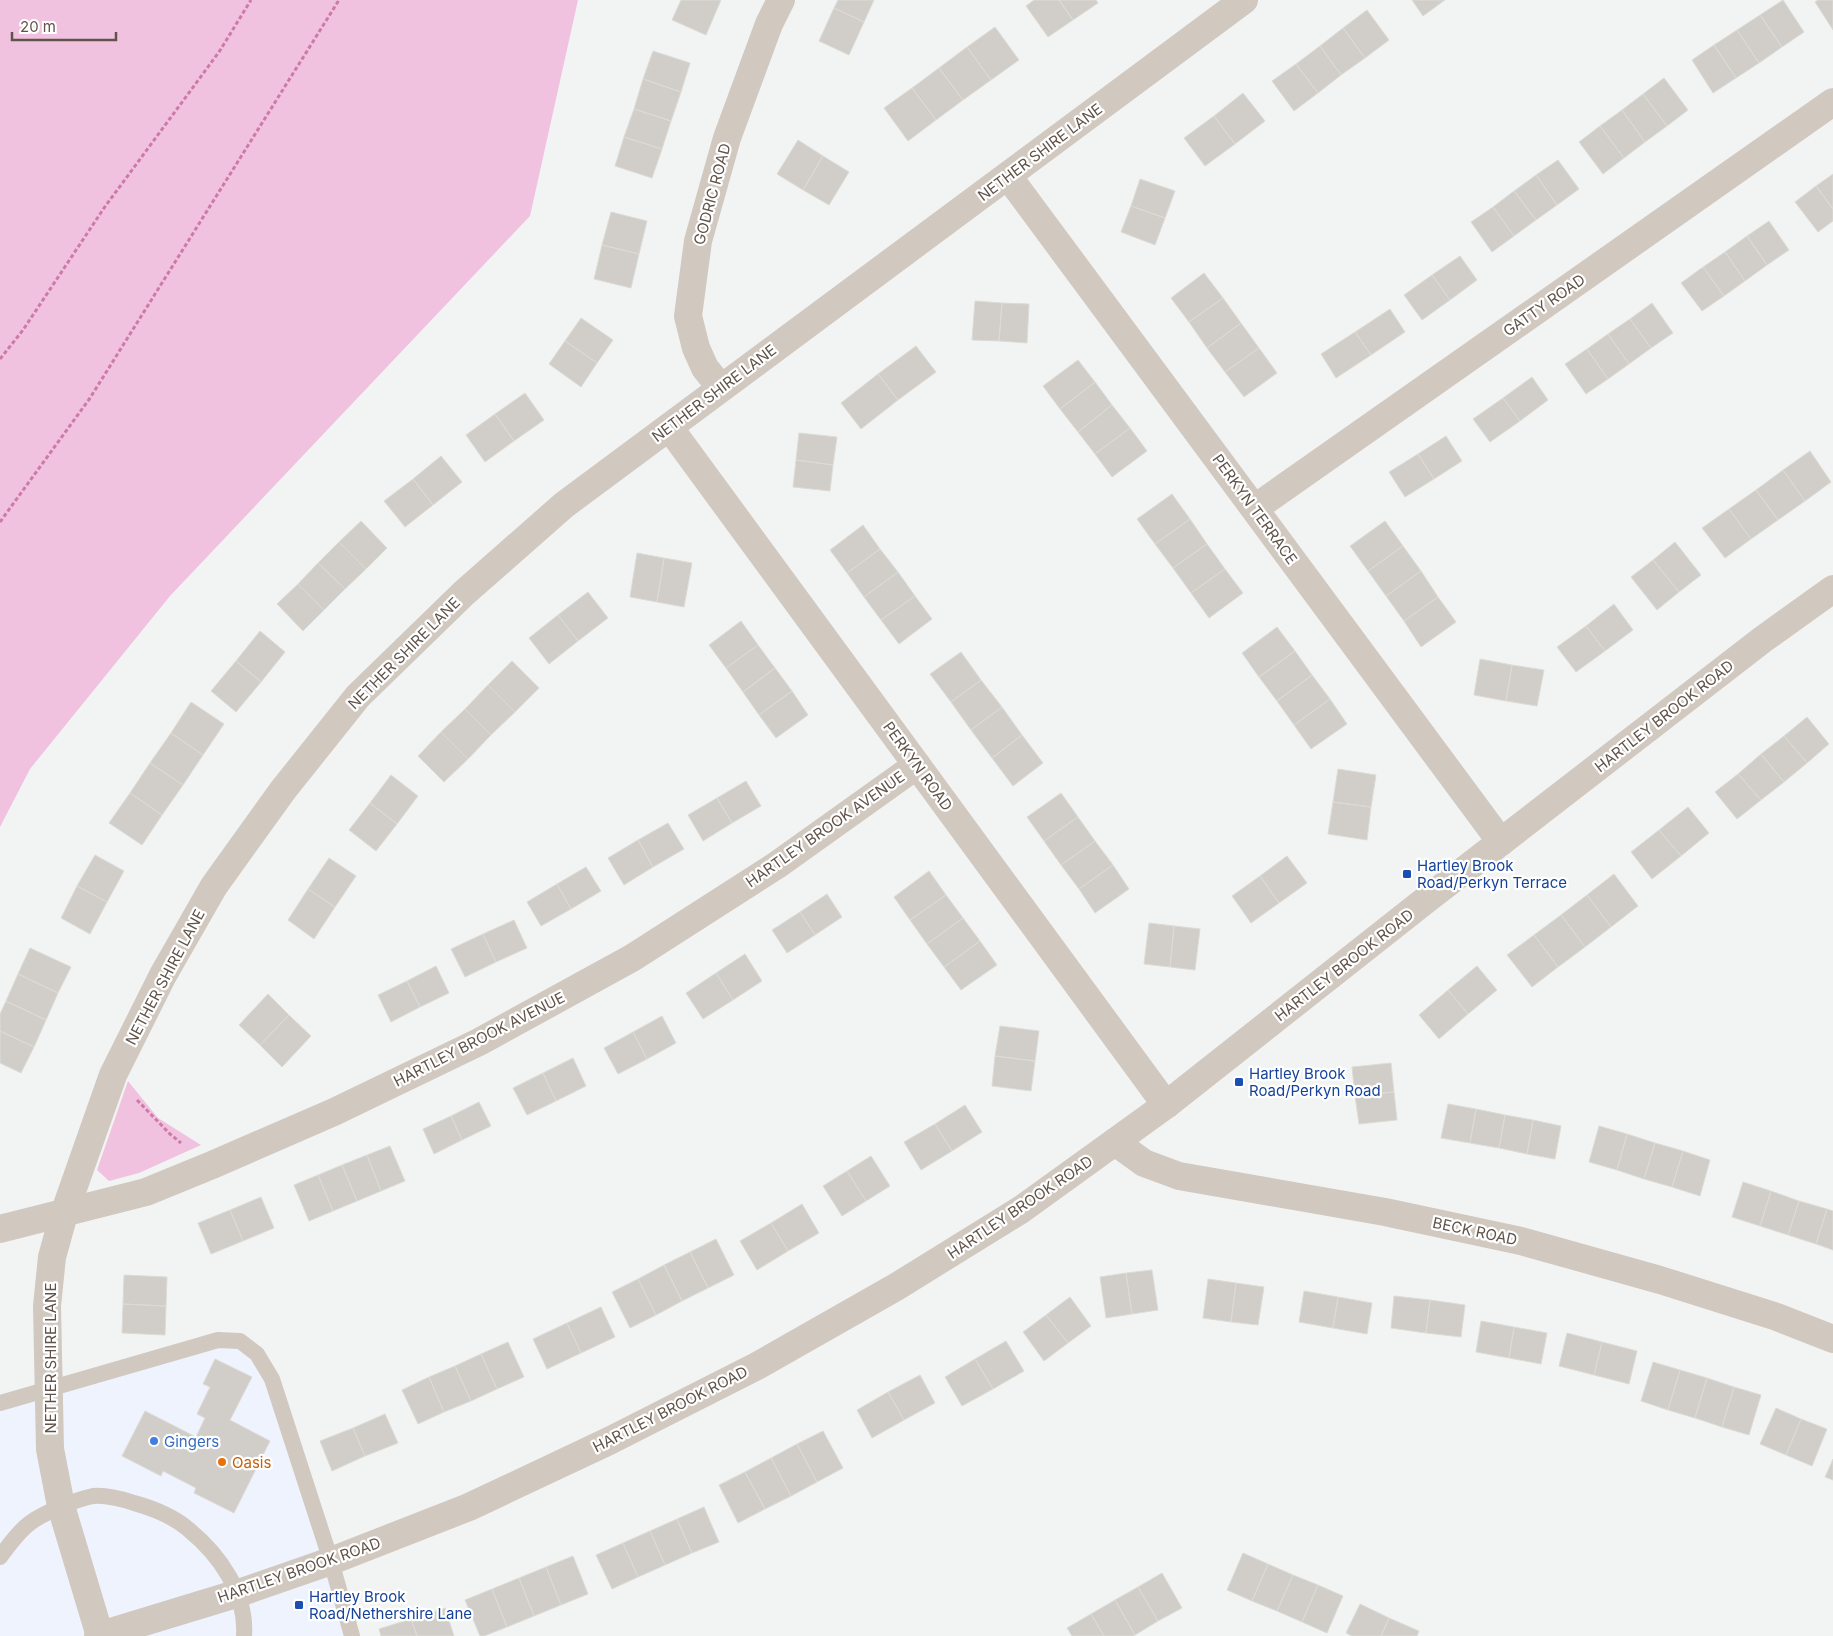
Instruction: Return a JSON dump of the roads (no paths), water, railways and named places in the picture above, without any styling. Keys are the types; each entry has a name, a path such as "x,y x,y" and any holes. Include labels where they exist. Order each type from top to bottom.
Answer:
{"street":[{"name":"GODRIC ROAD","path":"721,388 705,368 696,348 688,316 698,241 727,138 769,24 781,0"},
{"name":"NETHER SHIRE LANE","path":"99,1636 61,1506 50,1449 47,1306 52,1257 64,1214 113,1075 163,975 214,886 283,790 358,696 464,592 564,505 1244,0"},
{"name":"GATTY ROAD","path":"1255,508 1833,102"},
{"name":"PERKYN TERRACE","path":"1008,176 1501,842"},
{"name":"PERKYN ROAD","path":"669,427 1166,1104"},
{"name":"HARTLEY BROOK ROAD","path":"99,1636 239,1593 331,1562 469,1507 609,1441 757,1366 896,1287 1022,1209 1115,1142 1762,640 1833,589"},
{"name":"HARTLEY BROOK AVENUE","path":"0,1230 146,1192 334,1112 479,1042 632,958 777,865 917,765"},
{"name":"BECK ROAD","path":"1115,1142 1144,1163 1179,1176 1386,1212 1521,1241 1660,1280 1777,1317 1833,1339"}],"lane":[{"path":"0,1403 218,1340 240,1341 257,1354 272,1379 331,1562 352,1636"},
{"path":"0,1557 30,1523 61,1506 93,1496 120,1498 150,1508 187,1528 215,1554 239,1593 245,1627 244,1636"}],"place":[{"name":"Hartley Brook Road/Perkyn Terrace","path":"1407,874"},
{"name":"Hartley Brook Road/Perkyn Road","path":"1239,1082"},
{"name":"Gingers","path":"154,1441"},
{"name":"Oasis","path":"222,1462"},
{"name":"Hartley Brook Road/Nethershire Lane","path":"299,1605"}]}
